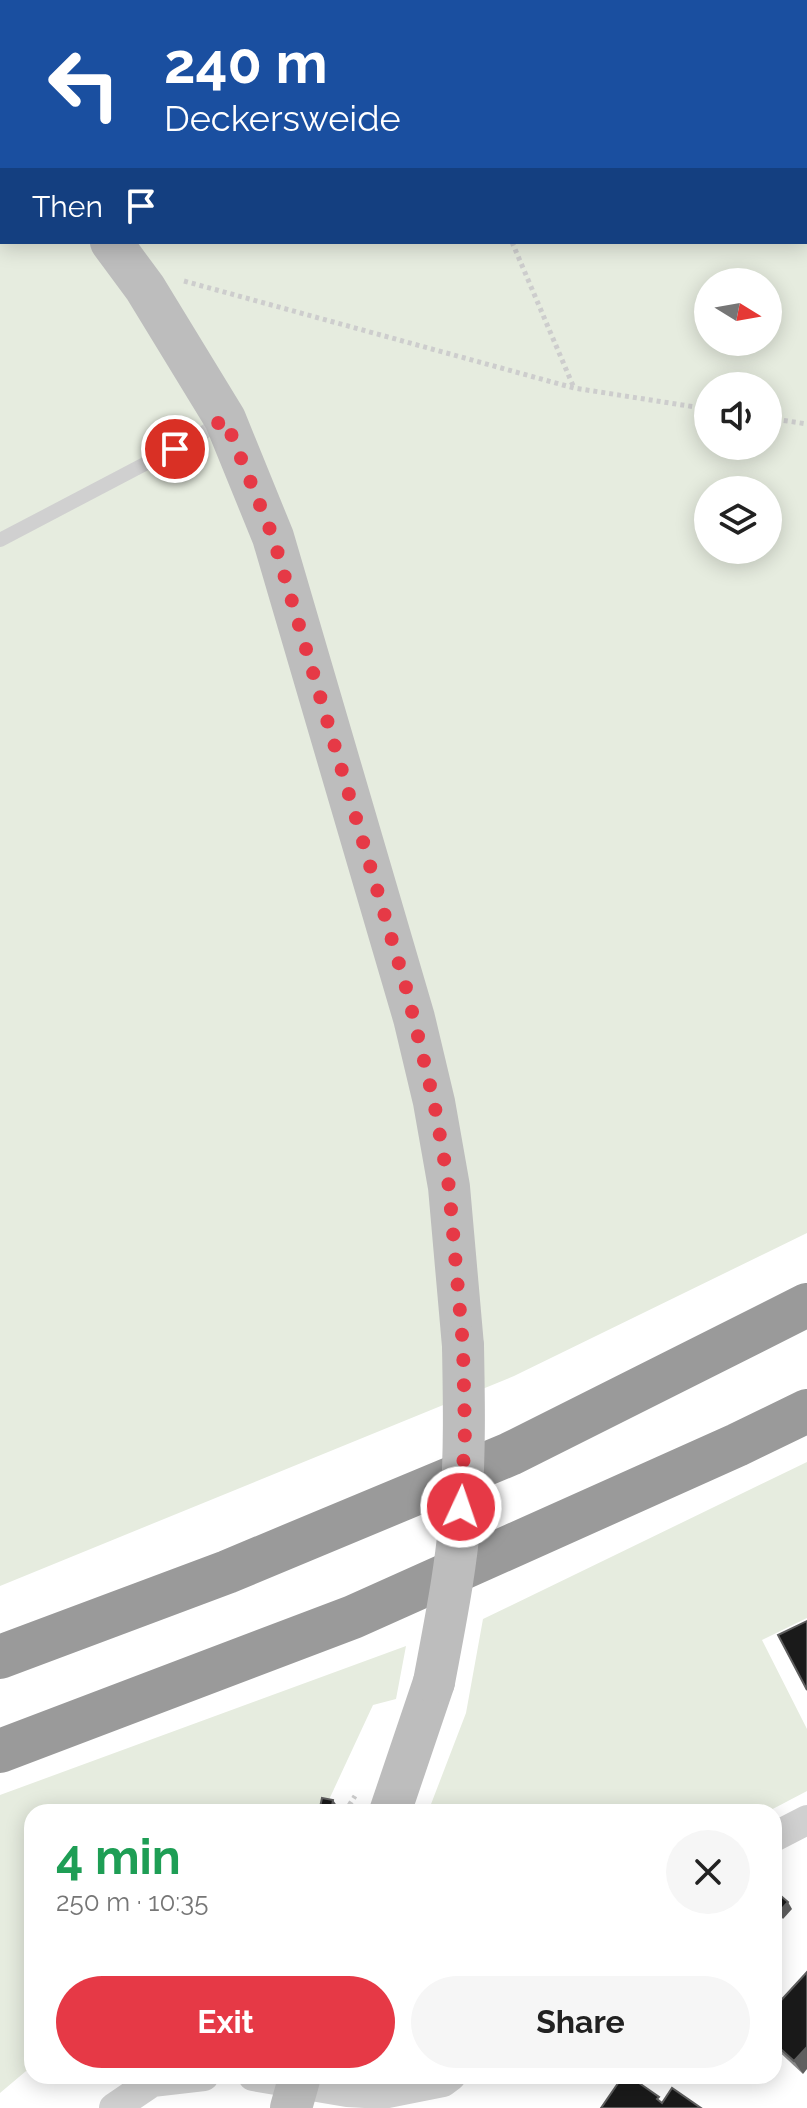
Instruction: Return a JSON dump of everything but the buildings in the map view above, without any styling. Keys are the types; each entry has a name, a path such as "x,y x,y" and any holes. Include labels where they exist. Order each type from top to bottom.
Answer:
{"highway":[{"path":"0,1657 227,1572 510,1454 807,1305"},
{"path":"0,1751 353,1617 807,1411"}],"street":[{"path":"112,244 166,322 225,419 273,537 414,1018 434,1102 449,1187 463,1346 465,1432 461,1507 452,1588 434,1682 393,1804"},
{"path":"782,1833 807,1820"},
{"path":"114,2108 149,2084"},
{"path":"296,2089 383,2094 433,2084"}],"lane":[{"path":"0,540 225,419"}],"path":[{"path":"513,244 574,388"},
{"path":"166,322 184,280 574,388 694,407"},
{"path":"782,420 807,424"}],"shaded area":[{"path":"0,244 807,244 807,1233 514,1376 0,1586"},
{"path":"807,1462 807,1618 762,1640 807,1729 807,1791 782,1804 431,1804 466,1713 483,1619"},
{"path":"406,1646 396,1699 373,1705 327,1804 24,1804 24,2073 0,2093 0,1795"}],"route":[{"path":"175,449 225,419 273,537 414,1018 434,1102 449,1187 463,1346 465,1432 461,1507"}]}
